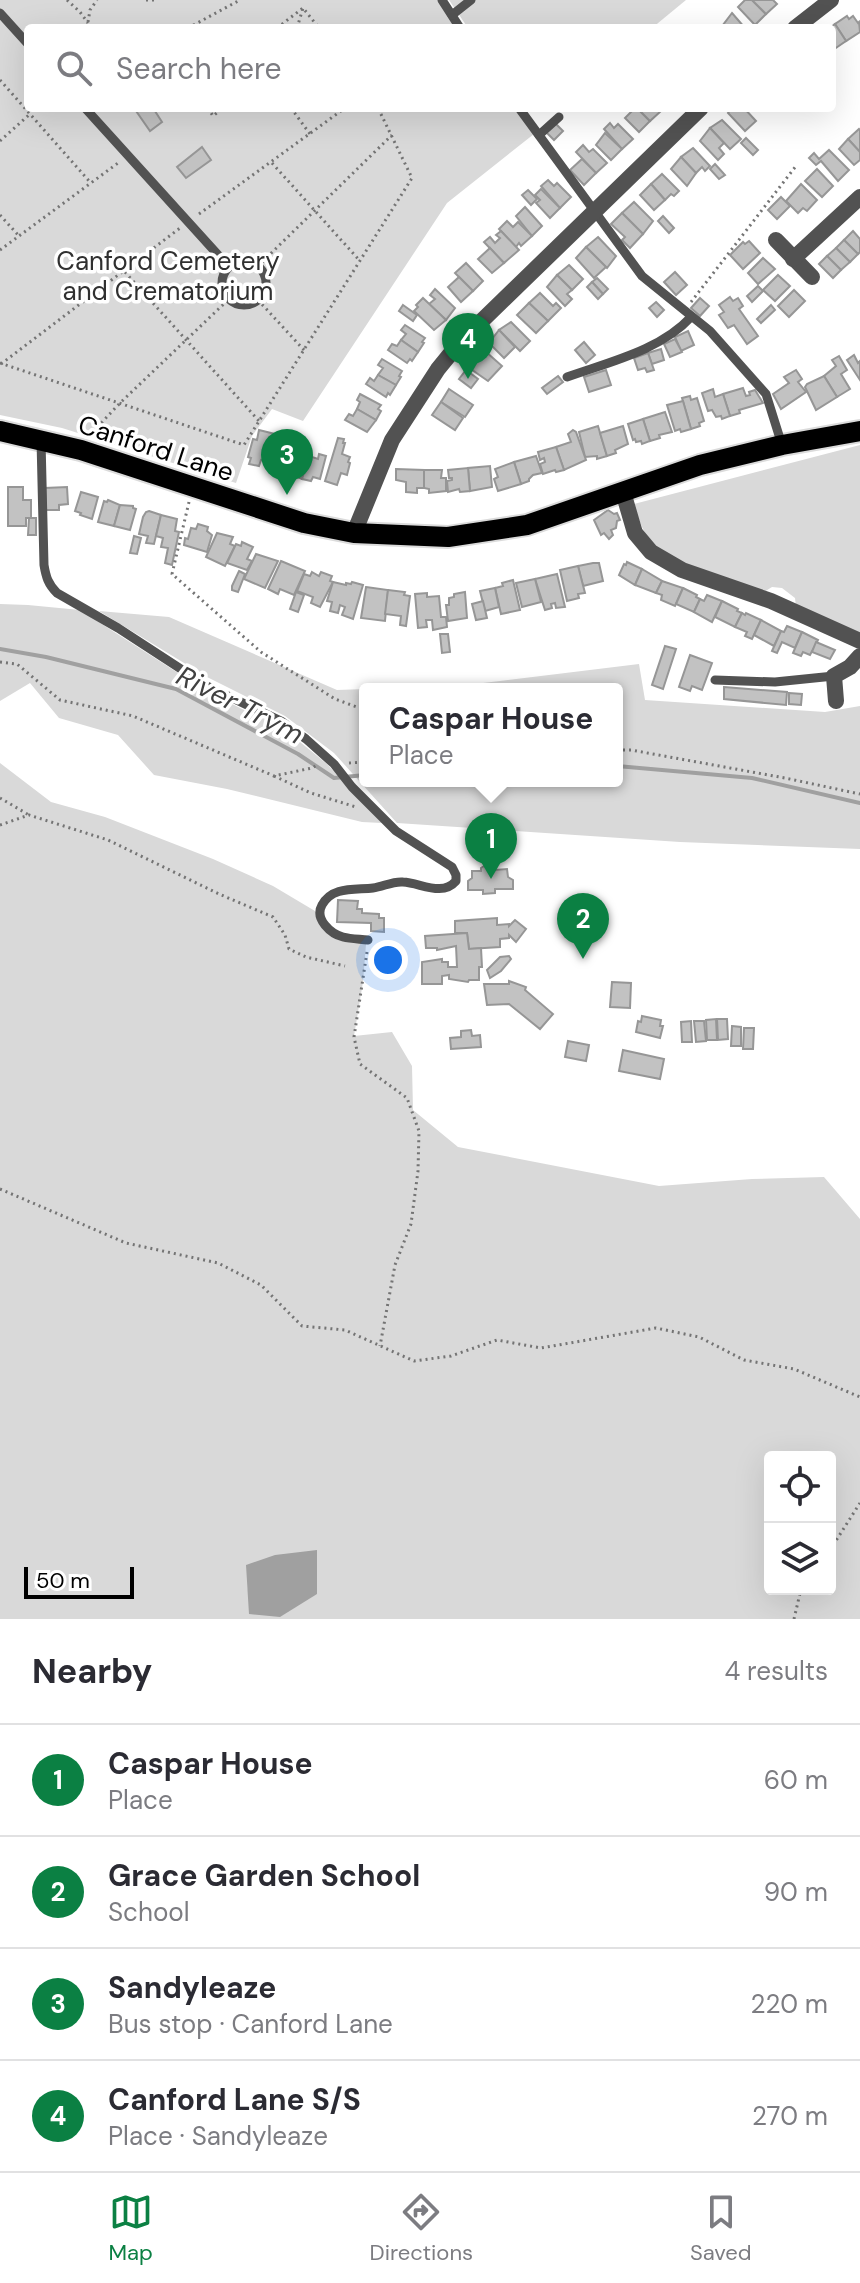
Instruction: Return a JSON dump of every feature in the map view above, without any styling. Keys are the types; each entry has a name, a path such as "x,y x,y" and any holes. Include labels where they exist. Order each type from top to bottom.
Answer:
{"main road":[{"name":"Canford Lane","path":"0,431 81,450 304,523 354,533 448,537 527,525 700,465 782,445 860,431"}],"street":[{"path":"800,24 831,0"},
{"path":"354,533 392,440 438,369 460,342 697,112"},
{"path":"793,259 860,197"},
{"path":"776,240 812,277"},
{"path":"623,492 635,533 651,552 682,570 771,601 860,641"},
{"path":"836,701 834,676 850,667 860,656"}],"lane":[{"path":"442,0 458,24"},
{"path":"452,15 471,0"},
{"path":"0,13 24,40"},
{"path":"88,112 229,267"},
{"path":"522,112 642,276 710,331 766,394 782,445"},
{"path":"539,135 559,117"},
{"path":"246,261 258,266 265,279 265,287 258,300 246,305 229,299 222,287 224,273 229,267 246,261"},
{"path":"567,377 658,341 681,328 688,314"},
{"path":"41,440 44,565 51,587 207,686 281,721 306,739 396,831 452,867 456,881 447,888 431,889 398,881 374,888 342,890 330,895 320,910 320,917 330,930 343,937 368,940"},
{"path":"715,680 775,682 834,676"}],"path":[{"path":"67,0 80,12 86,24"},
{"path":"87,24 90,10 97,0"},
{"path":"146,0 157,0"},
{"path":"194,24 240,0"},
{"path":"282,24 303,8"},
{"path":"298,24 303,8"},
{"path":"303,8 316,24"},
{"path":"0,80 24,107"},
{"path":"294,112 310,134"},
{"path":"0,363 340,112"},
{"path":"0,363 244,445 412,178 380,112"},
{"path":"0,141 30,114 91,183"},
{"path":"258,266 392,135"},
{"path":"0,250 127,156"},
{"path":"272,163 360,261"},
{"path":"688,314 796,166"},
{"path":"0,215 19,236"},
{"path":"124,271 259,421"},
{"path":"81,450 88,437 120,403 229,299"},
{"path":"258,300 304,350"},
{"path":"192,487 172,574 261,652 335,699 359,708"},
{"path":"0,662 17,664 60,700 133,716 311,793 355,807 368,803"},
{"path":"623,750 860,794"},
{"path":"274,776 312,768"},
{"path":"0,798 29,815 108,840 273,917 285,935 289,949 306,957 345,966"},
{"path":"0,825 29,815"},
{"path":"368,940 354,1037 360,1064 407,1098 419,1131 418,1171 411,1224 395,1265 380,1346"},
{"path":"0,1189 126,1243 218,1263 261,1285 302,1326 345,1330 414,1361 451,1356 497,1340 541,1348 656,1328 699,1337 744,1360 794,1369 860,1397"},
{"path":"836,1541 860,1503"},
{"path":"794,1619 800,1595"}],"green space":[{"name":"Canford Cemetery and Crematorium","path":"0,0 438,0 453,24 24,24 24,112 518,112 534,134 447,203 303,421 272,409 252,436 236,483 62,428 0,415"},
{"path":"449,0 686,0 657,24 465,24"},
{"path":"860,445 860,634 796,607 795,598 782,588 772,587 764,592 675,560 649,539 634,504"},
{"path":"0,604 80,610 203,689 278,724 327,764 382,823 362,822 227,789 154,775 118,735 59,718 30,683 0,701"},
{"path":"99,611 169,617 337,690 359,689 359,781 334,753 285,716 207,677"},
{"path":"639,664 645,700 825,712 860,706 860,849 680,842 397,823 365,787 623,787 623,683 483,683"},
{"path":"0,763 51,802 105,817 273,886 315,911 328,931 341,938 366,944 354,1036 392,1032 412,1066 413,1110 458,1147 659,1186 824,1177 860,1219 860,1619 0,1619"}],"shaded area":[{"path":"317,1550 317,1594 280,1617 249,1614 246,1565 275,1555"}],"building":[{"path":"745,0 752,0 766,14 754,24 738,7"},
{"path":"752,0 773,0 777,4 766,14"},
{"path":"732,13 742,24 724,24"},
{"path":"847,16 849,19 853,16 859,22 860,32 846,41 835,24"},
{"path":"836,26 846,41 836,48"},
{"path":"137,112 156,112 162,122 150,131"},
{"path":"631,112 641,112 650,121 639,132 625,118"},
{"path":"641,112 660,112 650,121"},
{"path":"748,112 756,121 745,131 728,113"},
{"path":"722,120 741,139 730,149 710,128"},
{"path":"555,123 563,131 554,140 546,132"},
{"path":"610,123 614,128 618,124 633,139 622,149 604,129"},
{"path":"710,128 724,143 719,148 724,154 718,160 700,141"},
{"path":"860,130 860,152 848,139"},
{"path":"605,133 622,149 611,160 596,145"},
{"path":"746,138 758,150 753,155 741,143"},
{"path":"848,139 860,152 860,160 854,165 839,149"},
{"path":"583,145 589,152 593,149 607,163 596,173 576,152"},
{"path":"202,147 211,160 186,178 177,167"},
{"path":"693,148 710,166 705,171 702,167 696,173 681,157"},
{"path":"829,150 849,170 838,181 821,161 816,165 809,158 814,153 819,159"},
{"path":"681,157 696,173 687,186 671,169"},
{"path":"582,159 596,173 584,185 570,170"},
{"path":"715,164 725,175 719,179 710,169"},
{"path":"817,169 833,186 822,197 805,181"},
{"path":"662,174 679,191 665,200 651,184"},
{"path":"548,180 554,186 557,183 571,197 560,208 541,186"},
{"path":"651,184 665,200 654,210 640,195"},
{"path":"801,184 817,200 807,211 803,208 798,213 786,201"},
{"path":"541,189 560,208 550,218 536,203 540,200 535,195"},
{"path":"528,190 537,199 531,205 522,195"},
{"path":"781,197 790,206 777,219 768,210"},
{"path":"634,202 653,221 643,234 622,213"},
{"path":"525,207 542,226 532,236 516,216"},
{"path":"622,213 643,234 630,248 622,240 625,237 611,224"},
{"path":"663,216 674,228 669,233 658,221"},
{"path":"507,221 513,227 518,222 532,236 516,247 499,229"},
{"path":"501,231 519,250 504,263 484,242 490,237 495,243 500,238 496,235"},
{"path":"853,231 860,239 858,254 844,240"},
{"path":"598,237 616,256 607,268 586,247"},
{"path":"844,240 858,254 850,262 836,248"},
{"path":"749,241 760,253 743,269 730,255 743,242"},
{"path":"586,247 606,267 594,278 576,258"},
{"path":"490,248 504,263 492,273 478,259"},
{"path":"836,248 850,262 841,270 827,256"},
{"path":"827,256 841,270 833,278 819,264"},
{"path":"763,258 775,269 758,284 748,273"},
{"path":"466,263 483,281 473,291 455,273"},
{"path":"569,265 583,279 572,290 557,275"},
{"path":"675,272 687,285 676,295 664,282"},
{"path":"557,275 572,290 567,294 572,299 565,306 547,287"},
{"path":"778,275 790,286 775,301 763,290"},
{"path":"459,277 473,291 461,302 448,287"},
{"path":"597,278 608,289 603,294 592,282"},
{"path":"592,282 603,294 598,299 587,287"},
{"path":"758,286 763,291 752,302 747,296"},
{"path":"435,289 455,308 446,320 429,304 435,299 430,295"},
{"path":"794,290 805,301 789,317 778,306"},
{"path":"540,293 553,306 556,303 561,308 548,321 529,303"},
{"path":"730,297 733,301 738,298 743,306 739,309 758,336 747,344 734,325 728,328 719,315 724,312 719,305"},
{"path":"423,298 446,320 434,330 414,311"},
{"path":"700,298 709,306 700,316 691,308"},
{"path":"656,302 664,310 657,317 649,308"},
{"path":"529,303 548,321 536,333 517,315"},
{"path":"403,305 417,315 413,321 399,311"},
{"path":"771,305 775,310 761,323 757,319"},
{"path":"511,322 530,341 520,351 499,330"},
{"path":"405,325 425,338 418,352 401,340 406,334 401,330"},
{"path":"499,330 515,347 504,358 489,343"},
{"path":"688,331 694,345 681,351 675,337"},
{"path":"675,339 682,352 670,357 664,344"},
{"path":"401,340 418,352 407,363 388,350"},
{"path":"584,342 595,355 586,363 575,350"},
{"path":"661,349 664,360 652,364 648,353"},
{"path":"485,351 502,366 488,381 468,367 477,352 481,356"},
{"path":"648,353 654,370 638,370 634,358"},
{"path":"854,355 858,363 860,361 860,380 847,360"},
{"path":"839,356 847,370 841,374 850,389 837,397 824,376 836,366 832,360"},
{"path":"382,359 402,371 396,385 378,375 383,368 378,365"},
{"path":"466,370 478,379 471,388 459,379"},
{"path":"606,370 611,385 589,392 584,377"},
{"path":"796,370 802,379 798,382 806,392 781,409 773,394 789,383 784,377"},
{"path":"378,375 396,385 386,397 366,384"},
{"path":"558,376 563,382 547,394 542,388"},
{"path":"824,376 837,397 816,410 805,387"},
{"path":"743,388 746,396 755,390 763,403 730,416 723,394"},
{"path":"449,389 473,405 465,417 441,402"},
{"path":"713,389 715,397 723,394 730,416 722,419 721,416 716,417 712,410 708,411 702,393"},
{"path":"360,394 381,405 376,420 357,409"},
{"path":"690,396 691,400 697,398 704,421 691,429 682,398"},
{"path":"683,401 691,429 681,432 680,429 675,431 667,405"},
{"path":"441,402 463,418 455,430 432,415"},
{"path":"357,409 376,420 367,432 345,420 349,414 353,416"},
{"path":"665,412 672,432 650,441 643,419"},
{"path":"643,419 650,441 642,444 633,440 628,424"},
{"path":"598,426 607,456 597,459 597,456 585,457 579,432"},
{"path":"623,426 628,444 607,456 600,433"},
{"path":"259,430 283,436 279,465 261,460 259,466 249,464 253,439 257,440"},
{"path":"573,430 586,460 564,470 556,447 571,442 568,434"},
{"path":"338,438 344,439 342,454 350,457 350,463 347,475 341,473 337,485 325,481"},
{"path":"302,447 311,449 302,479 286,468 290,451 301,451"},
{"path":"556,447 564,470 543,474 540,464 545,462 544,458 540,460 538,452"},
{"path":"319,454 326,456 320,479 302,479 309,456 318,459"},
{"path":"536,456 542,473 533,475 521,484 514,462"},
{"path":"514,462 521,484 498,491 495,469"},
{"path":"490,466 492,487 470,491 468,468"},
{"path":"468,468 470,491 460,492 459,489 448,492 447,481 452,478 449,478 448,470"},
{"path":"396,469 424,470 424,488 417,488 417,493 406,492 406,482 396,480"},
{"path":"424,470 442,470 441,478 446,478 446,491 429,493 429,489 424,488"},
{"path":"8,487 23,487 23,500 31,500 31,518 26,518 26,526 8,526"},
{"path":"67,487 68,504 59,505 59,510 46,510 45,488"},
{"path":"81,492 98,497 92,519 75,511"},
{"path":"104,501 120,505 114,526 98,522"},
{"path":"120,505 136,509 130,530 114,526"},
{"path":"608,510 617,513 620,520 611,530 613,535 609,539 604,533 601,535 594,520"},
{"path":"149,511 161,515 154,544 146,543 148,536 139,534 143,517"},
{"path":"161,515 177,519 175,531 179,532 172,565 165,563 168,548 161,547 163,538 156,536"},
{"path":"29,518 36,518 36,535 28,535"},
{"path":"198,524 208,527 207,531 212,535 207,552 184,545 191,528 196,529"},
{"path":"217,533 233,537 230,544 235,546 225,566 206,557"},
{"path":"134,536 141,538 137,554 130,553"},
{"path":"242,542 253,547 247,559 252,561 247,570 227,563 236,544 241,546"},
{"path":"256,554 278,561 265,588 244,579"},
{"path":"281,561 305,571 294,595 280,589 278,594 268,589"},
{"path":"627,562 642,569 635,585 619,575"},
{"path":"599,563 603,581 583,586 578,566"},
{"path":"578,566 585,593 567,601 560,570"},
{"path":"642,569 662,581 656,593 635,585"},
{"path":"239,571 245,574 238,592 232,590 232,586"},
{"path":"312,572 319,576 321,572 332,576 330,581 333,582 320,607 311,603 313,597 297,591 304,574 310,576"},
{"path":"557,574 565,607 556,608 555,603 545,610 535,579"},
{"path":"535,579 541,602 522,607 516,583"},
{"path":"513,580 520,610 501,614 495,588"},
{"path":"662,581 683,588 675,606 661,600 662,595 656,593"},
{"path":"333,582 363,585 353,619 342,615 345,607 340,605 338,613 330,611 332,602 327,601"},
{"path":"366,587 388,590 385,621 361,618"},
{"path":"495,588 499,607 485,611 480,591"},
{"path":"683,588 700,599 694,612 676,604"},
{"path":"388,590 405,592 404,595 410,596 406,626 400,625 401,616 385,614"},
{"path":"296,592 304,595 298,612 290,609"},
{"path":"465,592 467,618 448,621 446,605 449,605 449,598"},
{"path":"427,593 427,597 439,596 441,617 446,617 447,627 433,630 432,620 426,620 427,627 418,628 415,594"},
{"path":"707,595 722,601 712,622 694,612 700,599 704,601"},
{"path":"483,601 487,618 476,620 472,604"},
{"path":"722,601 742,613 735,627 715,617"},
{"path":"742,613 761,620 752,639 745,636 747,632 735,627"},
{"path":"761,620 781,631 774,646 754,635"},
{"path":"787,626 802,632 795,648 782,642 777,653 772,651 781,631 784,632"},
{"path":"802,632 818,640 810,655 793,653"},
{"path":"440,634 448,634 450,652 442,653"},
{"path":"816,642 835,650 830,659 812,652"},
{"path":"665,646 676,649 663,689 652,685"},
{"path":"690,655 712,663 702,690 692,686 690,691 679,687"},
{"path":"724,687 787,692 786,705 724,699"},
{"path":"789,693 802,694 801,705 789,704"},
{"path":"484,866 495,870 507,869 508,877 513,880 513,889 495,889 495,893 483,894 483,890 468,890 472,871 481,871"},
{"path":"338,900 358,901 357,909 362,909 362,913 379,914 379,918 384,918 384,932 371,931 371,923 337,922"},
{"path":"497,918 497,925 509,926 515,920 526,929 516,942 509,935 509,938 500,939 500,947 469,949 467,933 455,933 455,921"},
{"path":"467,933 469,949 481,948 479,980 449,979 449,975 442,976 442,984 422,984 422,962 442,959 442,962 448,962 448,967 457,967 456,946 437,950 426,948 425,936"},
{"path":"509,956 511,959 501,971 490,978 487,970 500,957"},
{"path":"509,981 526,987 525,990 553,1014 540,1029 509,1004 487,1005 484,984 509,984"},
{"path":"612,982 631,983 630,1008 610,1007"},
{"path":"642,1016 661,1020 660,1038 636,1032"},
{"path":"716,1019 717,1040 707,1040 706,1020"},
{"path":"717,1019 727,1019 728,1039 718,1040"},
{"path":"691,1021 692,1042 682,1042 681,1022"},
{"path":"694,1021 704,1021 706,1041 696,1042"},
{"path":"732,1026 741,1027 741,1046 731,1046"},
{"path":"744,1028 754,1028 753,1049 743,1049"},
{"path":"471,1030 472,1036 480,1035 481,1047 451,1049 450,1038 461,1037 461,1031"},
{"path":"568,1041 589,1045 586,1061 565,1057"},
{"path":"623,1050 664,1059 660,1079 619,1071"}],"waterway":[{"name":"River Trym","path":"0,649 176,689 298,754 334,778 359,776"},
{"name":"River Trym","path":"623,767 752,778 860,803"}],"place":[{"name":"Canford Lane S/S","path":"468,379"},
{"name":"Sandyleaze","path":"287,495"},
{"name":"Caspar House","path":"491,879"},
{"name":"Grace Garden School","path":"583,959"}]}
